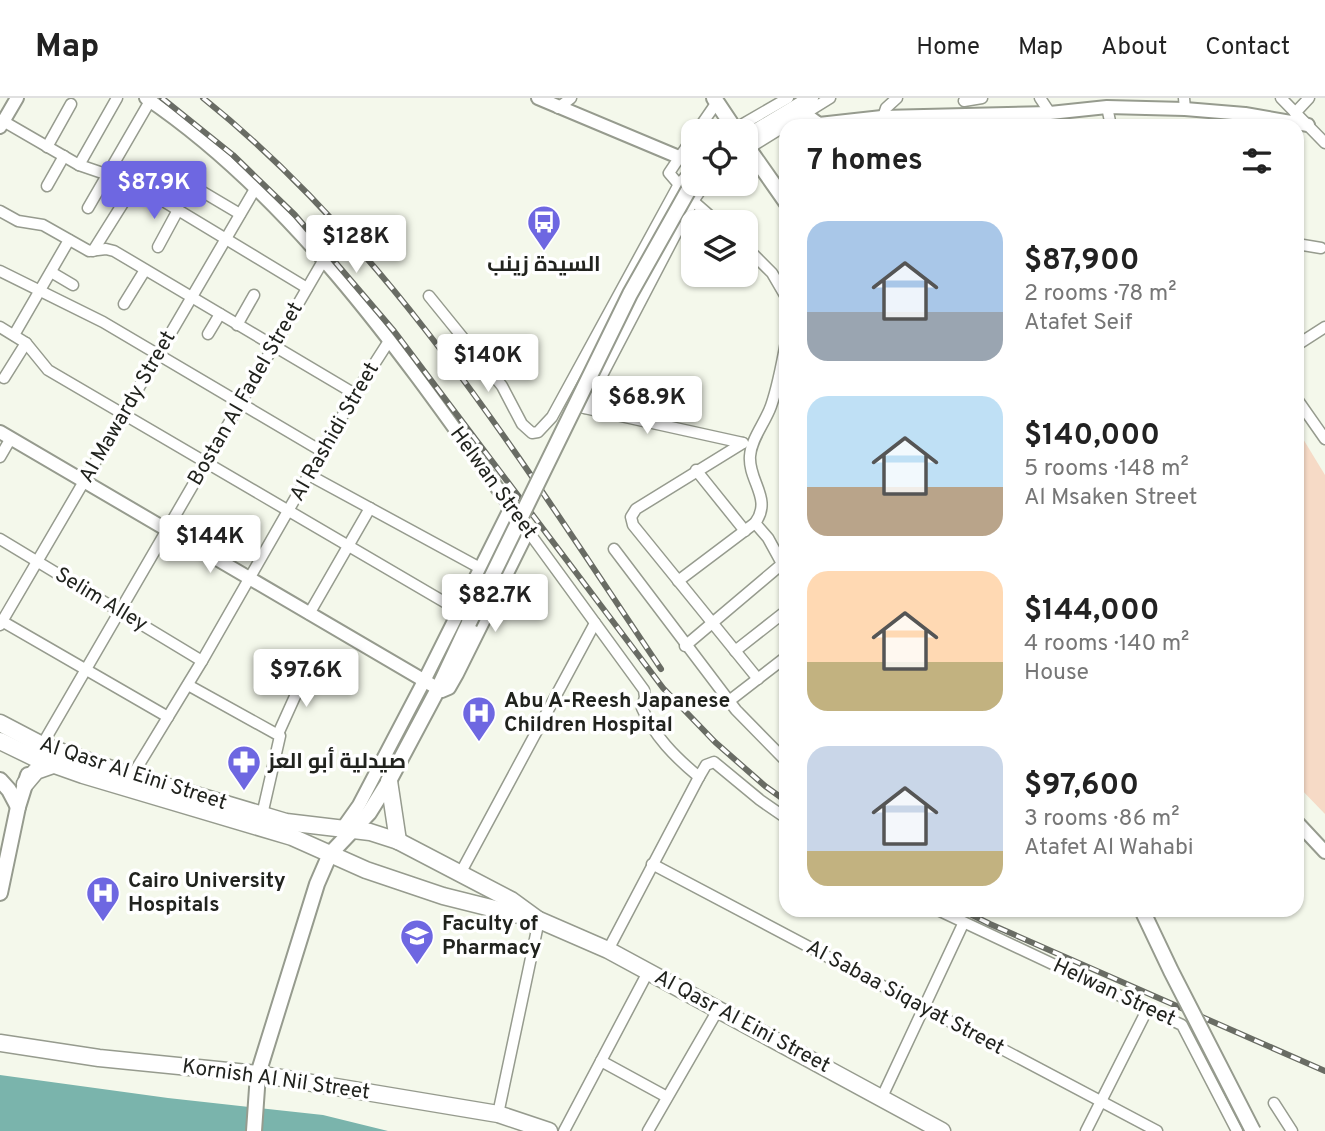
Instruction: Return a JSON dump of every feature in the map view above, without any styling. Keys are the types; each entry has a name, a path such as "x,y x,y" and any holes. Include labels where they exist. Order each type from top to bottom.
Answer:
{"highway":[{"name":"Al Qasr Al Eini Street","path":"0,723 53,765 292,837 366,870 443,896 539,920 608,950 719,1008 942,1131"},
{"name":"Al Qasr Al Eini Street","path":"0,741 132,776 286,822 370,832 398,841 461,872 521,906 539,920"},
{"path":"25,784 36,771 53,765"},
{"path":"389,781 398,841"},
{"name":"Kornish Al Nil Street","path":"0,1043 99,1058 258,1074 498,1114 549,1131"}],"main road":[{"path":"758,129 811,98"},
{"path":"715,100 728,119"},
{"path":"758,163 779,192"},
{"path":"254,1131 258,1074 317,884 330,854 348,830 369,813 389,781 438,690 630,294 685,196"},
{"path":"0,893 18,807 38,752"},
{"path":"0,779 18,807"},
{"path":"1145,917 1253,1131"}],"street":[{"path":"17,98 2,124 79,165 135,184 307,288"},
{"path":"79,165 117,98"},
{"path":"538,98 681,159"},
{"path":"558,108 571,98"},
{"path":"758,124 788,98"},
{"path":"789,119 830,98"},
{"path":"882,119 886,108 897,98"},
{"path":"964,101 982,98"},
{"path":"1040,98 1050,113"},
{"path":"1281,98 1297,119"},
{"path":"1300,119 1309,98"},
{"path":"88,208 148,100"},
{"name":"Helwan Street","path":"148,100 189,131 255,189 323,261 389,341 644,690 642,708 651,729 682,763 699,777"},
{"path":"704,119 715,100"},
{"path":"937,119 1050,113 1123,103 1184,104 1240,119"},
{"path":"47,147 71,104"},
{"path":"1107,107 1110,119"},
{"path":"804,113 812,119"},
{"path":"758,132 779,123"},
{"path":"1304,126 1325,143"},
{"path":"681,154 669,173 678,186 703,210"},
{"path":"47,186 64,156"},
{"path":"163,169 240,214"},
{"path":"429,296 502,386 527,430 538,432 552,416 681,182"},
{"path":"93,251 135,184"},
{"name":"Al Mawardy Street","path":"1,622 255,189"},
{"path":"585,408 697,196"},
{"path":"158,247 178,210"},
{"path":"0,211 18,221 43,225 93,251 114,251 355,394"},
{"path":"14,335 69,240"},
{"path":"1304,245 1321,248"},
{"path":"758,259 779,285"},
{"name":"Bostan Al Fadel Street","path":"38,752 323,261"},
{"path":"124,304 145,270"},
{"path":"0,271 103,321 323,452"},
{"path":"51,272 72,285"},
{"path":"237,325 254,295"},
{"path":"208,334 220,314"},
{"path":"0,327 26,343 48,370 458,610"},
{"path":"1304,340 1325,327"},
{"name":"Al Rashidi Street","path":"132,776 188,685 355,394 389,341"},
{"path":"4,378 26,343"},
{"path":"758,679 633,525 631,517 636,509 696,470 747,444 771,407 779,372"},
{"path":"552,416 564,418 575,409 585,408 747,444"},
{"path":"1304,408 1325,439"},
{"path":"0,457 6,435 438,690 446,691 449,688 528,530"},
{"path":"678,580 755,523 761,513 762,499 750,466 747,444"},
{"path":"696,470 745,531"},
{"path":"309,475 480,568"},
{"path":"348,830 511,507"},
{"path":"309,614 370,508"},
{"path":"755,523 779,557"},
{"name":"Selim Alley","path":"0,539 202,661"},
{"path":"614,550 729,701 779,754"},
{"path":"685,646 779,570"},
{"path":"736,651 779,617"},
{"path":"1,622 168,717"},
{"path":"461,872 595,623"},
{"path":"729,701 779,662"},
{"path":"262,815 280,736 278,734 306,672"},
{"path":"188,685 278,734"},
{"path":"608,950 706,765 714,762 779,813"},
{"path":"1304,830 1325,852"},
{"name":"Al Sabaa Siqayat Street","path":"653,864 1157,1131"},
{"name":"Helwan Street","path":"950,917 1176,1021 1187,1032 1237,1131"},
{"path":"498,1114 539,920"},
{"path":"882,1097 963,924"},
{"path":"564,1131 648,972"},
{"path":"648,1131 719,1008"},
{"path":"1086,1131 1148,1009"},
{"path":"601,1060 667,1097"},
{"path":"1274,1103 1292,1131"}],"shaded area":[{"path":"1304,440 1325,475 1325,814 1304,792"}],"water":[{"path":"0,1075 168,1098 323,1115 388,1131 0,1131"}],"railway":[{"path":"162,98 233,155 295,215 394,331 663,688 715,742 779,796"},
{"path":"203,98 272,158 336,223 396,293 507,441 661,669"},
{"path":"976,917 1325,1071"}],"place":[{"name":"السيدة زينب","path":"544,252"},
{"name":"Abu A-Reesh Japanese Children Hospital","path":"479,743"},
{"name":"صيدلية أبو العز","path":"244,792"},
{"name":"Cairo University Hospitals","path":"103,923"},
{"name":"Faculty of Pharmacy","path":"417,966"}]}
